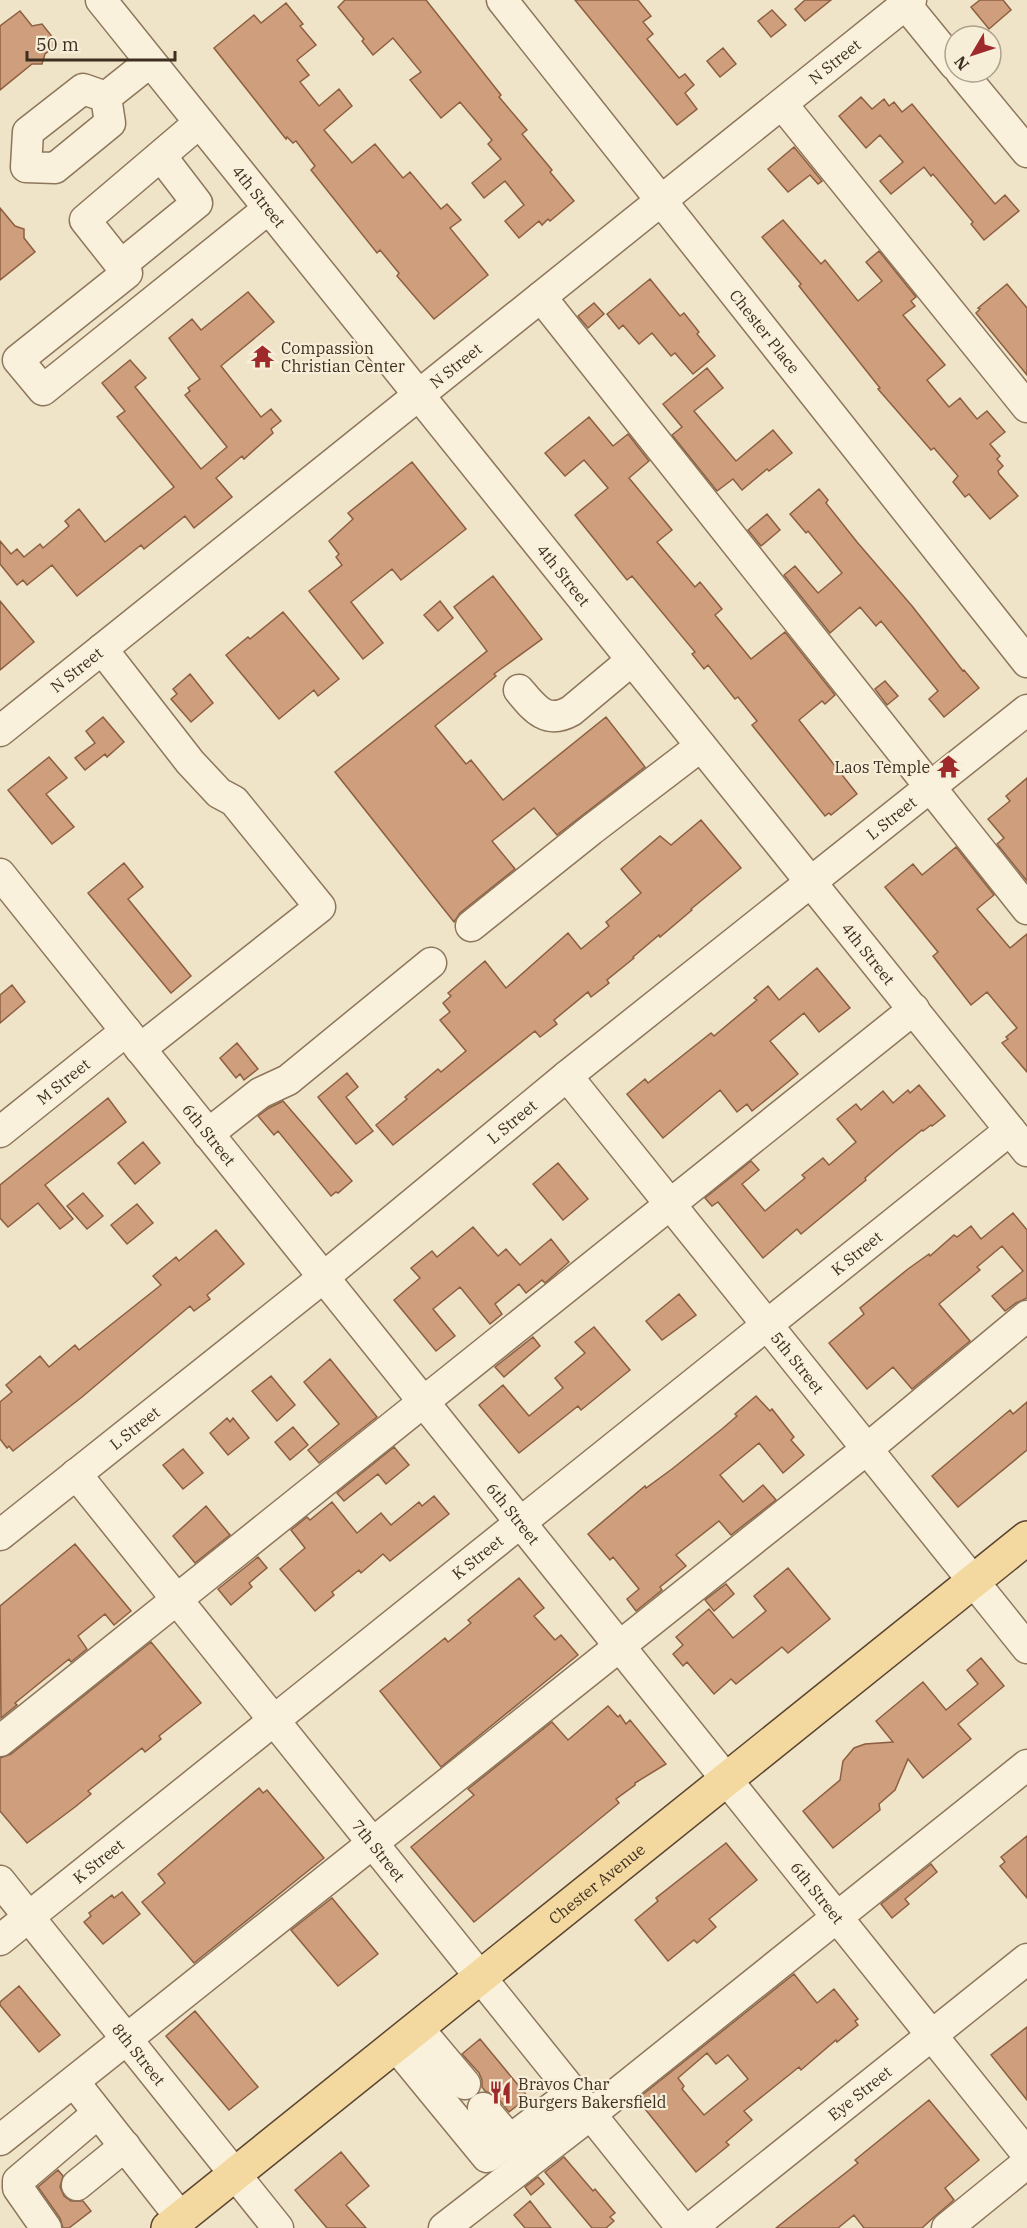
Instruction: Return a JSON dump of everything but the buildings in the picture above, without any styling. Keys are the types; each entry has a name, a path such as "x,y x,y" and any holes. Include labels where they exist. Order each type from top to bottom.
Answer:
{"main road":[{"name":"Chester Avenue","path":"175,2223 1027,1538"}],"street":[{"name":"4th Street","path":"101,0 417,396 1019,1140"},
{"name":"Chester Place","path":"502,0 1027,662"},
{"path":"906,1 943,49"},
{"name":"N Street","path":"0,731 782,104 906,1"},
{"path":"106,97 150,62"},
{"path":"971,84 1027,152"},
{"path":"782,104 1027,407"},
{"path":"150,303 85,220 199,123"},
{"path":"161,156 197,203 18,360 43,390 268,209"},
{"path":"541,297 1027,909"},
{"name":"M Street","path":"0,1132 320,907 234,801 219,793 190,762 102,649"},
{"path":"519,690 536,710 546,715 562,716 632,660"},
{"name":"L Street","path":"0,1535 324,1277 567,1076 1027,710"},
{"path":"471,926 701,746"},
{"name":"6th Street","path":"0,874 1027,2154"},
{"path":"208,1134 260,1094 288,1080 431,963"},
{"path":"0,1741 914,1009"},
{"name":"5th Street","path":"567,1076 1027,1648"},
{"name":"K Street","path":"0,1940 767,1325 1019,1140"},
{"path":"0,2140 867,1449 1027,1316"},
{"name":"7th Street","path":"76,1474 682,2228"},
{"path":"444,2228 581,2104 836,1916 1027,1765"},
{"name":"8th Street","path":"0,1881 278,2228"},
{"name":"Eye Street","path":"692,2228 1027,1959"},
{"path":"406,2036 488,2157 510,2139 581,2104"},
{"path":"406,2036 465,2084"},
{"path":"74,2082 125,2146 175,2223"},
{"path":"483,2108 510,2139"},
{"path":"46,2228 18,2188 18,2181 98,2113"},
{"path":"77,2186 125,2146"},
{"path":"947,2228 1027,2163"}],"place":[{"name":"Compassion Christian Center","path":"263,357"},
{"name":"Laos Temple","path":"948,767"},
{"name":"Bravos Char Burgers Bakersfield","path":"500,2093"}]}
